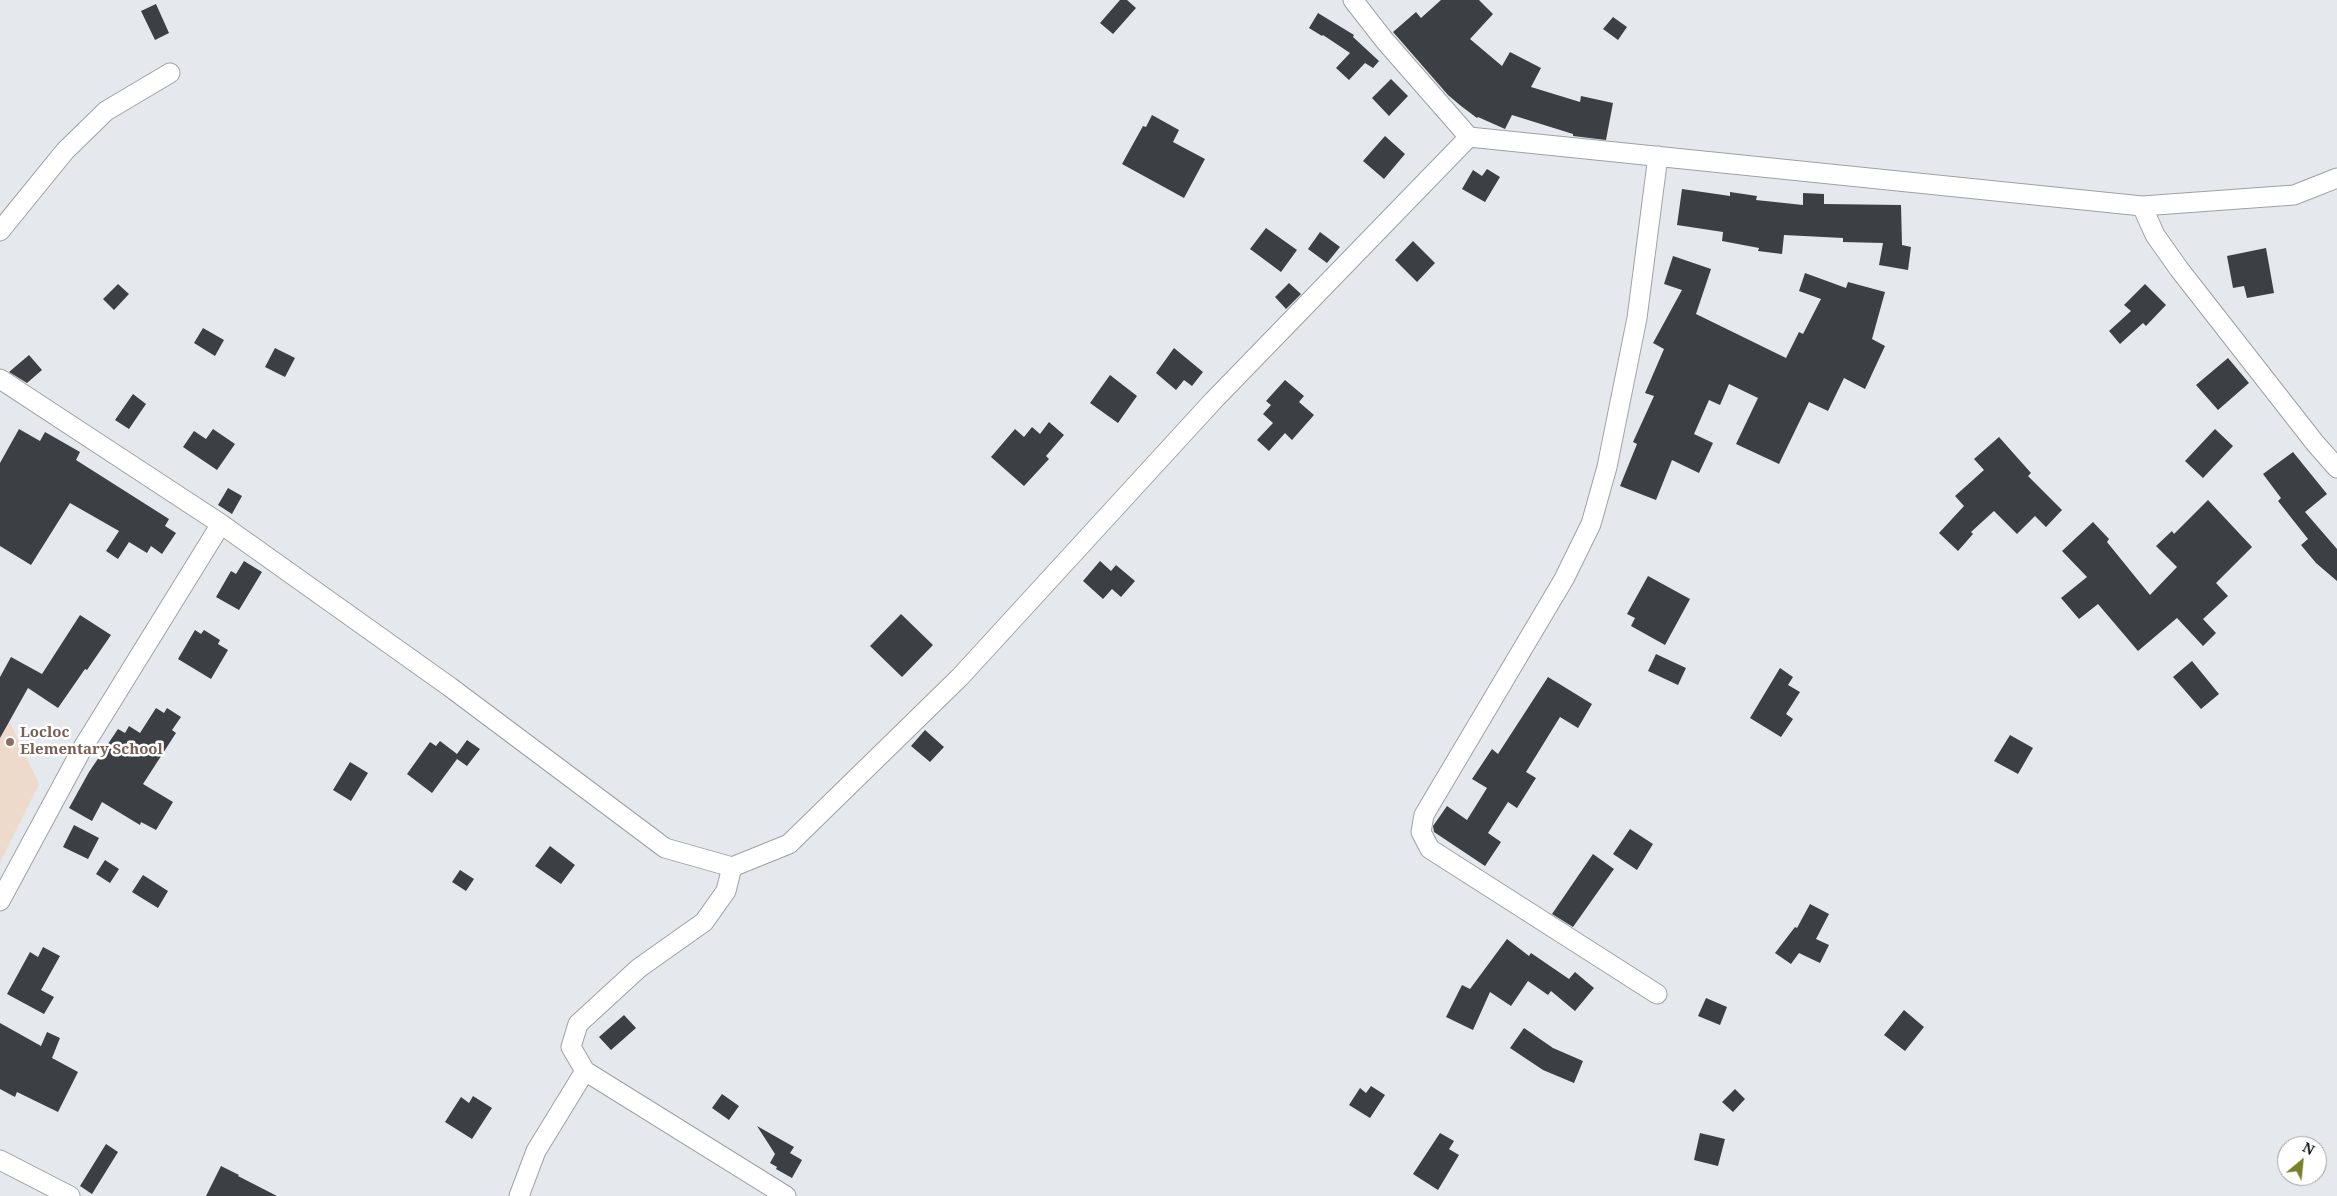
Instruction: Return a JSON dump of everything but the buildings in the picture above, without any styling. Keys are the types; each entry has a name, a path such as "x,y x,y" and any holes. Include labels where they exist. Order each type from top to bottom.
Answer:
{"street":[{"path":"1353,0 1385,41 1469,136 2142,206 2294,195 2337,178"},
{"path":"0,231 65,152 106,112 170,73"},
{"path":"0,377 220,524 450,687 665,848 732,867 788,844 960,678 1213,401 1469,136"},
{"path":"1657,994 1430,849 1421,832 1424,816 1564,579 1590,524 1607,468 1637,318 1658,156"},
{"path":"2142,206 2156,235 2179,269 2315,443 2337,468"},
{"path":"0,901 82,749 220,524"},
{"path":"732,867 726,892 704,922 639,968 578,1024 571,1047 586,1071 786,1196"},
{"path":"519,1196 536,1151 586,1071"},
{"path":"0,1160 70,1196"}],"shaded area":[{"name":"Locloc Elementary School","path":"0,701 39,784 0,862"}],"place":[{"name":"Locloc Elementary School","path":"10,742"}]}
